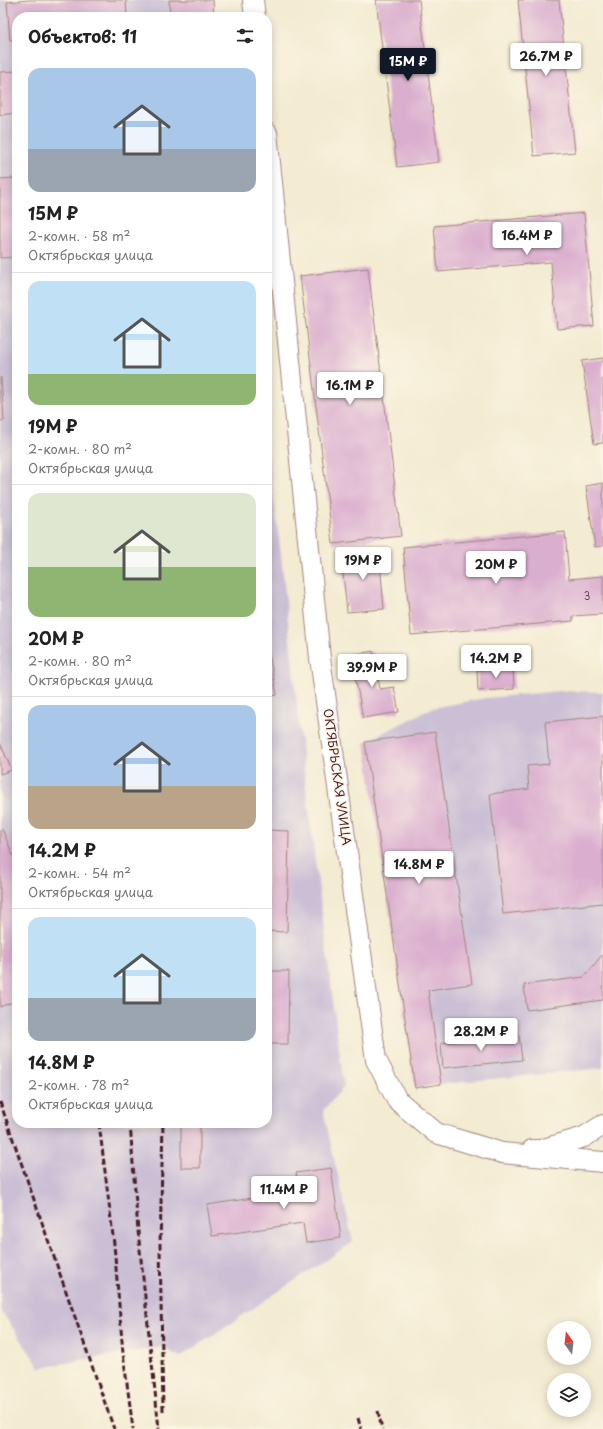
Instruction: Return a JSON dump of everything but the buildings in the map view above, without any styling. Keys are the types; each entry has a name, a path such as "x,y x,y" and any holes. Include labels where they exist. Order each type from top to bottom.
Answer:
{"street":[{"path":"253,0 254,12"},
{"name":"ОКТЯБРЬСКАЯ УЛИЦА","path":"272,183 320,658 376,1060 397,1100 436,1133 502,1153 603,1162"},
{"path":"502,1153 540,1150 584,1137 603,1125"}],"shaded area":[{"path":"0,0 213,0 214,12 12,12 12,1128 272,1128 272,482 305,781 344,1087 323,1110 353,1242 180,1357 162,1347 40,1368 0,1309"},
{"path":"560,691 603,692 603,1068 441,1084 415,1088 365,742 432,708 485,698"}],"railway":[{"path":"0,1102 114,1429"},
{"path":"100,1128 114,1244 123,1353 133,1429"},
{"path":"130,1128 138,1231 159,1429"},
{"path":"163,1128 160,1246 163,1411"},
{"path":"378,1411 382,1429"},
{"path":"358,1418 361,1429"}]}
